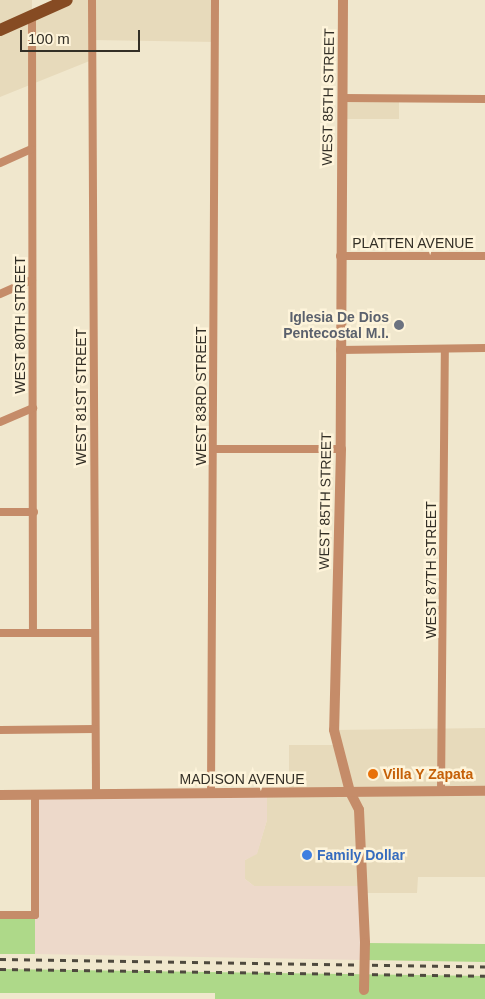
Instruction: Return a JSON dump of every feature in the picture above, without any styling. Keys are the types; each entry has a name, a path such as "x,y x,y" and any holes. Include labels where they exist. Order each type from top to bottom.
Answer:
{"main road":[{"path":"0,30 67,0"}],"street":[{"name":"WEST 81ST STREET","path":"92,0 96,794"},
{"name":"WEST 83RD STREET","path":"211,792 216,0"},
{"name":"WEST 85TH STREET","path":"343,0 340,449 334,730 350,792 360,810 363,838 364,995"},
{"name":"WEST 80TH STREET","path":"32,16 33,633"},
{"path":"342,98 485,99"},
{"path":"0,163 31,149"},
{"name":"PLATTEN AVENUE","path":"340,256 485,256"},
{"path":"0,294 32,280"},
{"path":"340,350 485,348"},
{"name":"WEST 87TH STREET","path":"441,791 445,349"},
{"path":"0,422 32,408"},
{"path":"213,449 340,449"},
{"path":"0,512 34,512"},
{"path":"0,633 94,633"},
{"path":"0,730 95,729"},
{"name":"MADISON AVENUE","path":"0,795 485,791"},
{"path":"0,915 35,915 35,794"}],"shaded area":[{"path":"0,0 32,0 32,15 67,0 215,0 216,42 93,40 92,60 0,97"},
{"path":"342,98 399,98 399,119 342,119"},
{"path":"485,728 485,877 418,877 417,893 365,893 364,886 254,886 245,879 245,860 257,853 267,820 267,792 289,791 289,745 338,745 334,730"},
{"path":"267,792 267,820 257,854 245,860 245,879 254,886 364,886 365,960 35,954 35,795"}],"green space":[{"path":"0,915 35,915 35,954 0,954"},
{"path":"365,943 485,944 485,962 365,960"},
{"path":"0,969 485,976 485,999 215,999 215,993 0,993"}],"railway":[{"path":"0,959 485,967"},
{"path":"0,969 485,976"}],"place":[{"name":"Iglesia De Dios Pentecostal M.I.","path":"399,325"},
{"name":"Villa Y Zapata","path":"373,774"},
{"name":"Family Dollar","path":"307,855"}]}
